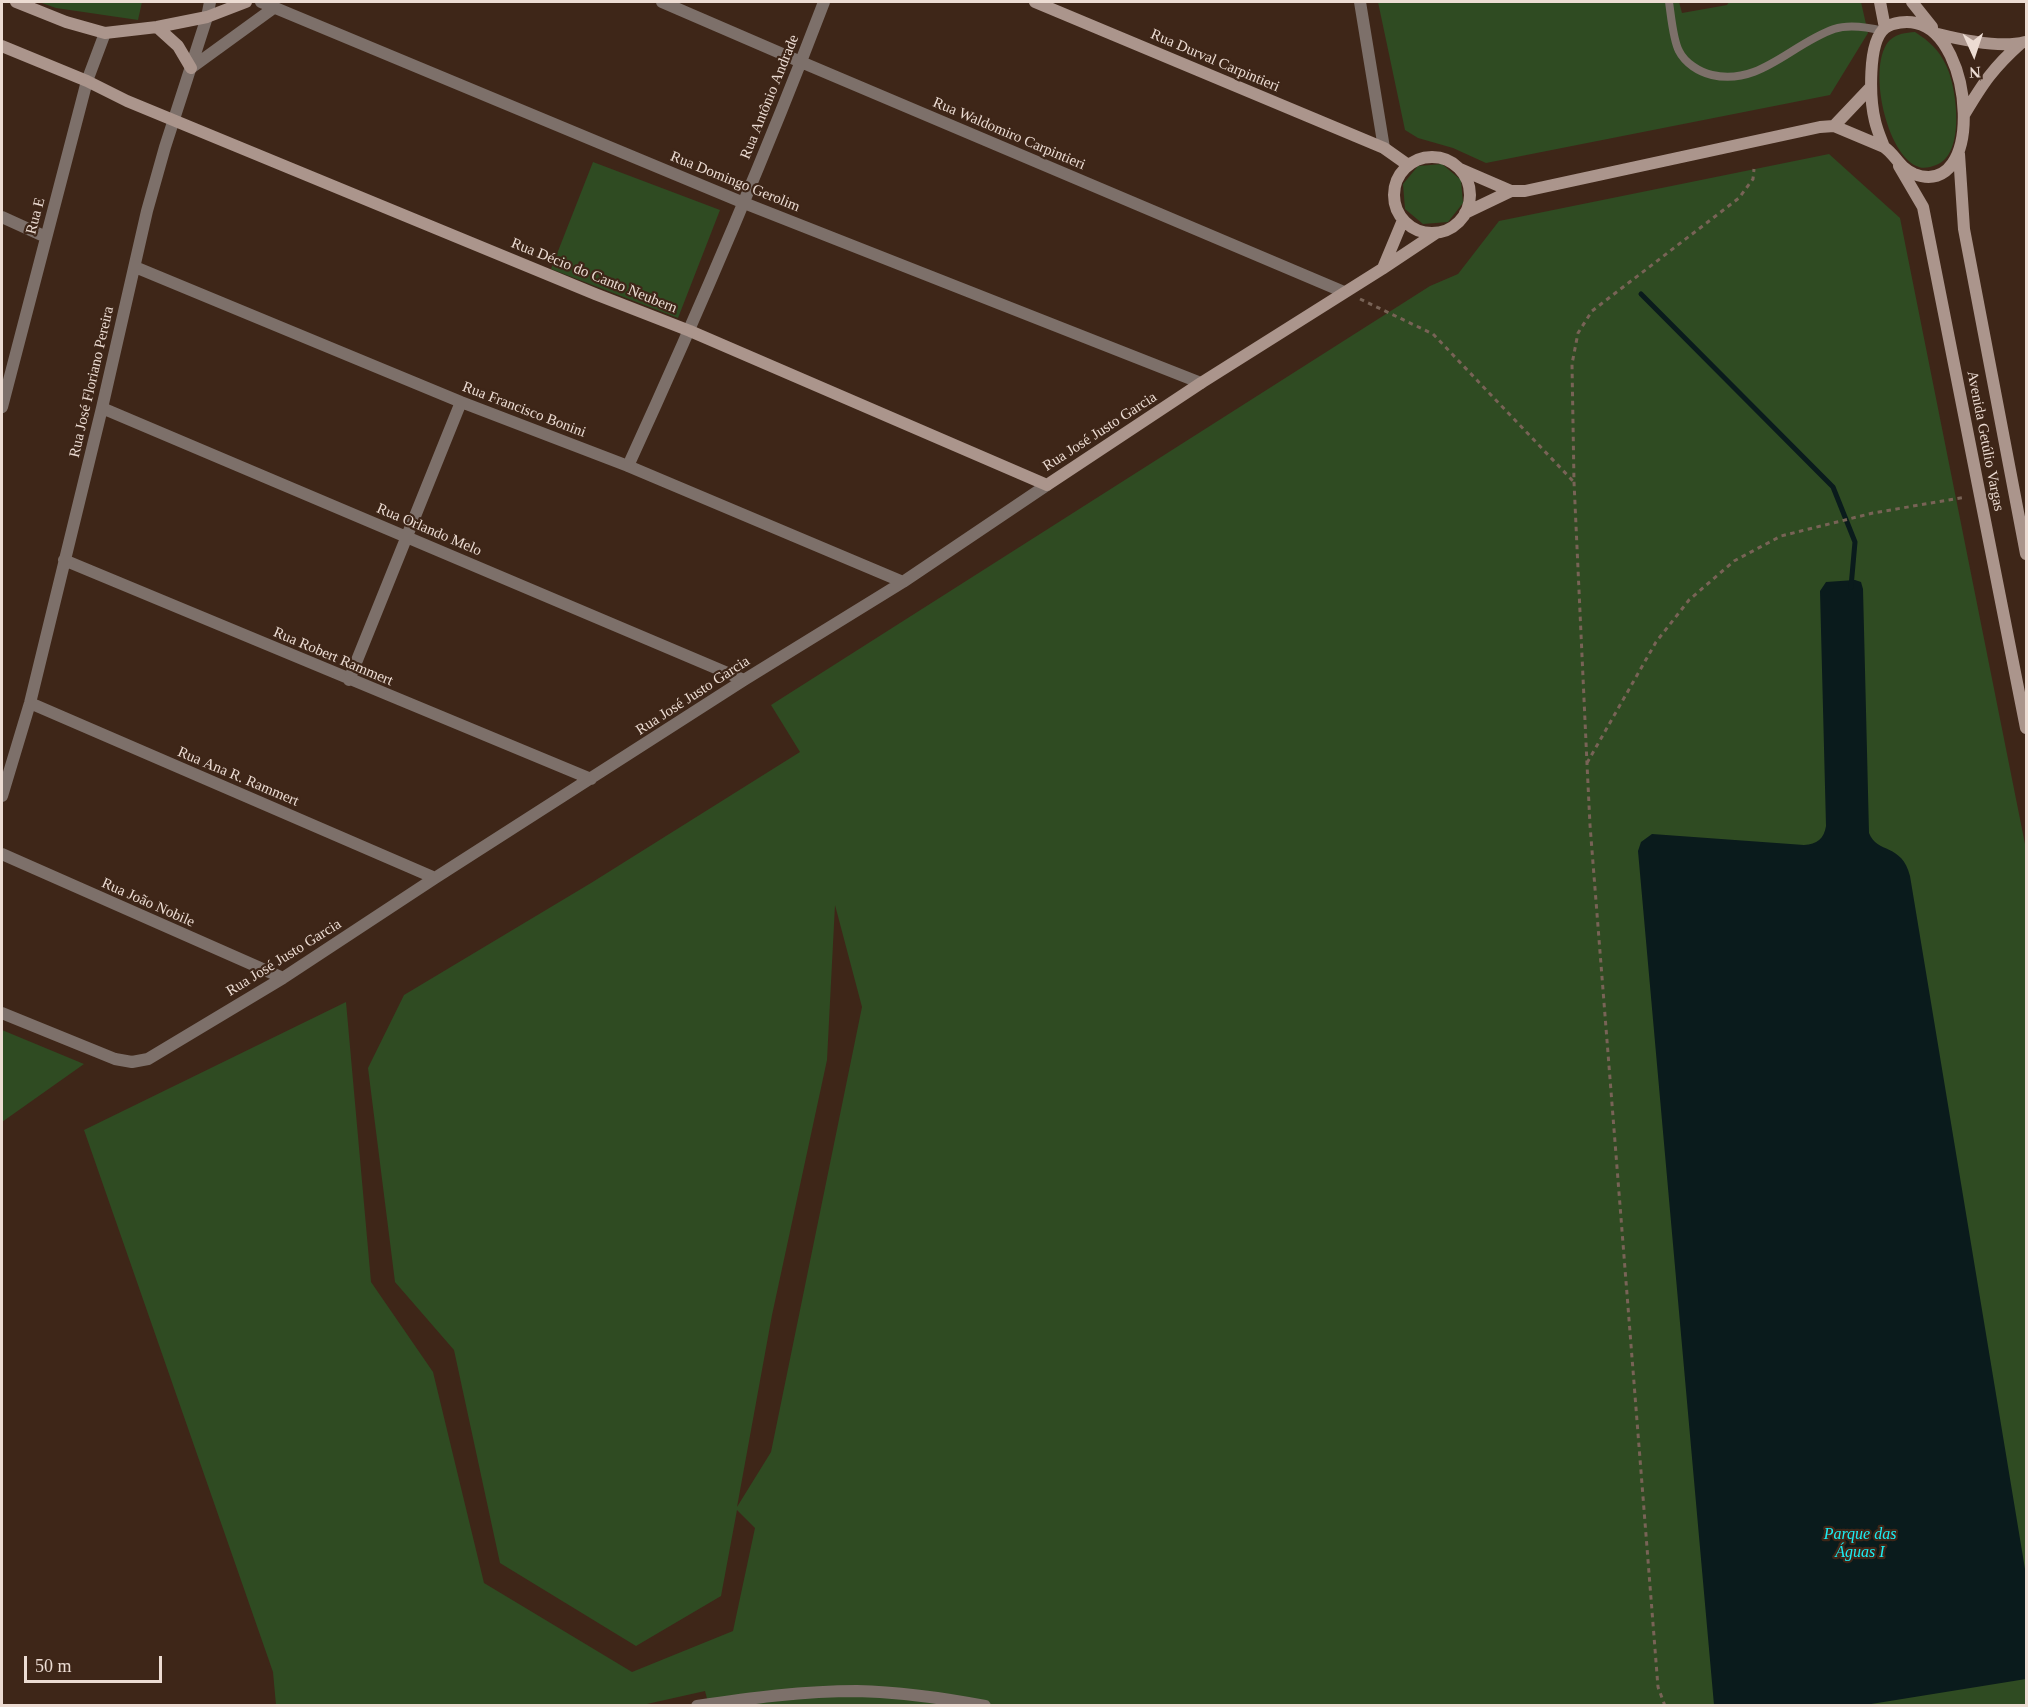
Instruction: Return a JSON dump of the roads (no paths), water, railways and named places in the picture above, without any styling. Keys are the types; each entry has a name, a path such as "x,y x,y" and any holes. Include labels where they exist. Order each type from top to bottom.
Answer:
{"street":[{"path":"16,2 66,22 105,33 157,27 207,16 246,2"},
{"name":"Rua José Floriano Pereira","path":"2,796 30,703 165,147 210,2"},
{"name":"Rua Domingo Gerolim","path":"261,2 744,203 1201,383"},
{"name":"Rua Waldomiro Carpintieri","path":"663,2 1344,292"},
{"name":"Rua Antônio Andrade","path":"628,466 690,331 824,2"},
{"name":"Rua Durval Carpintieri","path":"1035,2 1384,148 1408,165"},
{"path":"1360,2 1384,148"},
{"path":"1880,2 1884,30"},
{"path":"1460,169 1469,189 1469,201 1465,213 1458,222 1436,233 1412,228 1403,220 1396,209 1394,191 1400,174 1408,165 1419,159 1430,157 1451,162 1460,169 1511,191 1525,191 1820,127 1834,126 1889,150 1899,165 1914,174 1936,175 1952,166 1959,154 1964,135 1964,115 1957,72 1945,43 1912,2"},
{"path":"157,27 178,46 191,68 274,7"},
{"path":"1884,147 1875,122 1871,87 1876,42 1884,30 1906,21 1961,40 1986,43 2024,42"},
{"name":"Rua E","path":"2,407 4,380 46,237 87,81 105,33"},
{"path":"1964,115 1985,79 2000,62 2024,42"},
{"name":"Rua Décio do Canto Neubern","path":"2,46 87,81 127,101 690,331 1047,485"},
{"path":"1834,126 1871,87"},
{"name":"Avenida Getúlio Vargas","path":"1959,154 1964,229 2026,554"},
{"name":"Avenida Getúlio Vargas","path":"1899,165 1923,207 2026,728"},
{"path":"1465,213 1511,191"},
{"path":"2,217 46,237"},
{"path":"1382,269 1403,220"},
{"name":"Rua José Justo Garcia","path":"2,1013 115,1059 132,1062 148,1059 283,978 744,680 903,582 1201,383 1436,233"},
{"name":"Rua Francisco Bonini","path":"135,267 461,402 628,466 903,582"},
{"path":"349,680 461,402"},
{"name":"Rua Orlando Melo","path":"102,408 744,680"},
{"name":"Rua Robert Rammert","path":"64,560 591,779"},
{"name":"Rua Ana R. Rammert","path":"30,703 435,878"},
{"name":"Rua João Nobile","path":"2,855 283,978"},
{"path":"697,1706 774,1695 857,1691 934,1696 985,1706"}],"lane":[{"path":"1669,2 1678,50 1688,62 1703,73 1728,78 1749,75 1834,29 1863,26 1884,30"}],"water":[{"name":"Parque das Águas I","path":"1855,580 1861,582 1863,589 1869,833 1878,844 1901,858 1910,876 2026,1575 2026,1679 1865,1705 1714,1705 1638,851 1641,842 1652,834 1804,845 1816,842 1822,837 1826,826 1820,591 1826,582"}],"waterway":[{"path":"1641,294 1833,487 1855,542 1851,587"}]}
